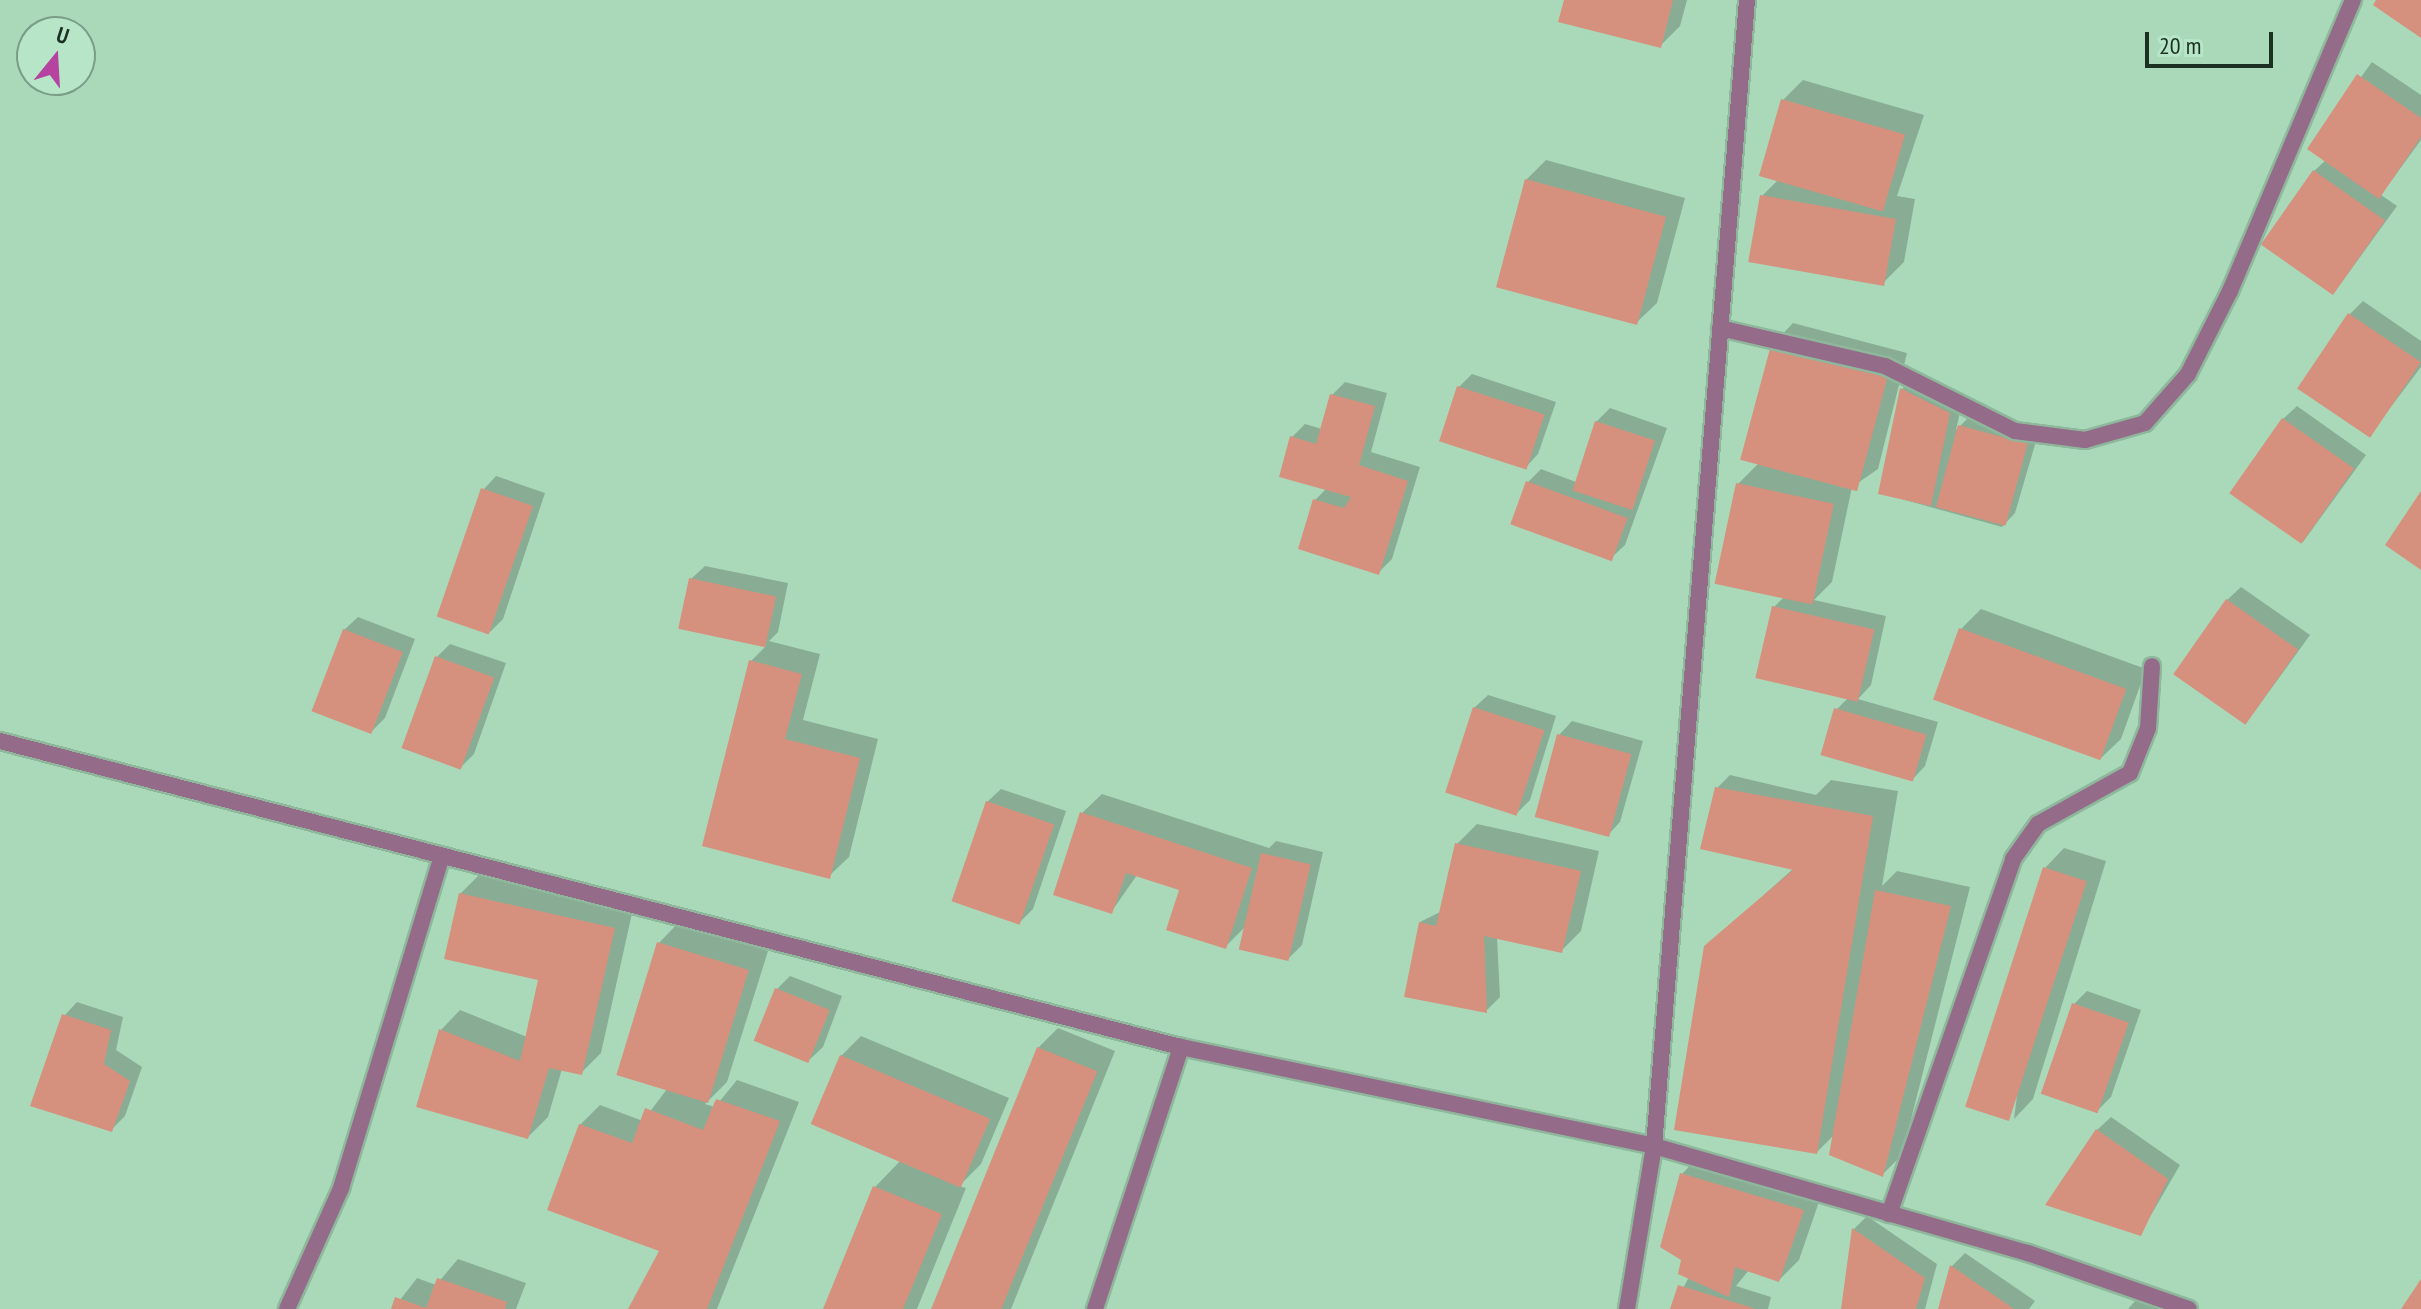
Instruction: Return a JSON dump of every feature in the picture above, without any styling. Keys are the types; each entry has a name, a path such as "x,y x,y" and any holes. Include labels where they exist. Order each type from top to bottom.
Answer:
{"street":[{"path":"1627,1309 1654,1146 1747,0"},
{"path":"1720,328 1885,366 2015,431 2085,440 2145,423 2188,374 2230,291 2353,0"},
{"path":"1889,1214 2013,859 2038,824 2130,773 2148,728 2152,666"},
{"path":"0,741 441,859 1181,1047 1654,1146 1889,1214 2189,1309"},
{"path":"287,1309 341,1188 441,859"},
{"path":"1095,1309 1181,1047"}],"building":[{"path":"1564,0 1673,0 1661,48 1558,22"},
{"path":"2376,0 2421,0 2421,38 2373,5"},
{"path":"2357,74 2421,118 2421,137 2379,199 2307,149"},
{"path":"1781,99 1905,135 1883,211 1759,176"},
{"path":"2313,170 2385,220 2333,295 2261,245"},
{"path":"1525,179 1666,217 1637,325 1496,287"},
{"path":"1760,195 1896,219 1884,286 1748,262"},
{"path":"2348,313 2421,362 2370,438 2297,388"},
{"path":"1772,341 1889,372 1857,491 1740,460"},
{"path":"1457,386 1544,414 1527,470 1439,441"},
{"path":"1900,388 1950,413 1931,506 1878,494"},
{"path":"1330,394 1375,406 1359,465 1408,481 1379,575 1298,549 1313,499 1344,508 1351,497 1279,477 1290,436 1316,444"},
{"path":"2282,418 2354,468 2301,544 2229,493"},
{"path":"1595,421 1655,440 1632,510 1572,490"},
{"path":"1958,425 2028,444 2006,526 1936,507"},
{"path":"1526,481 1627,518 1612,561 1510,524"},
{"path":"1736,483 1834,504 1812,605 1715,584"},
{"path":"481,488 533,506 489,634 437,617"},
{"path":"2421,491 2421,570 2385,545"},
{"path":"689,578 776,597 765,647 678,629"},
{"path":"2226,599 2298,649 2245,725 2173,674"},
{"path":"1772,606 1874,630 1858,702 1755,678"},
{"path":"1959,628 2126,689 2100,760 1933,699"},
{"path":"343,629 403,652 371,734 311,711"},
{"path":"435,656 494,678 461,770 401,748"},
{"path":"749,660 802,674 785,739 860,758 830,879 702,846"},
{"path":"1473,707 1544,730 1517,816 1445,793"},
{"path":"1834,708 1926,734 1913,782 1820,755"},
{"path":"1557,734 1631,754 1609,837 1535,817"},
{"path":"1715,787 1873,816 1817,1154 1674,1130 1704,946 1793,870 1700,849"},
{"path":"986,801 1054,824 1020,925 951,901"},
{"path":"1080,812 1252,868 1226,949 1166,930 1179,890 1126,873 1112,914 1053,895"},
{"path":"1455,843 1581,871 1562,953 1484,936 1487,1013 1404,997 1419,922 1436,926"},
{"path":"1261,853 1311,864 1288,961 1239,949"},
{"path":"2043,867 2087,881 2009,1121 1965,1107"},
{"path":"1875,890 1951,906 1883,1177 1829,1155"},
{"path":"459,893 615,928 582,1075 549,1068 528,1139 416,1107 439,1029 520,1061 538,980 444,959"},
{"path":"657,942 749,970 708,1103 616,1075"},
{"path":"775,988 830,1010 808,1063 754,1041"},
{"path":"2072,1003 2129,1023 2097,1113 2041,1094"},
{"path":"62,1014 111,1030 104,1064 130,1081 112,1132 30,1106"},
{"path":"1037,1047 1097,1071 1001,1309 931,1309"},
{"path":"840,1055 990,1119 961,1188 811,1124"},
{"path":"716,1099 780,1121 707,1309 628,1309 659,1251 547,1210 579,1124 632,1143 645,1108 703,1130"},
{"path":"2096,1129 2168,1179 2141,1236 2045,1205"},
{"path":"1680,1173 1804,1210 1779,1282 1735,1267 1729,1297 1678,1274 1681,1260 1660,1247"},
{"path":"873,1186 942,1214 903,1309 823,1309"},
{"path":"1852,1228 1925,1278 1916,1309 1841,1309"},
{"path":"1950,1265 2014,1309 1938,1309"},
{"path":"437,1278 507,1302 505,1309 391,1309 395,1297 426,1308"},
{"path":"2421,1279 2421,1309 2401,1309"},
{"path":"1678,1285 1753,1308 1753,1309 1670,1309"}]}
